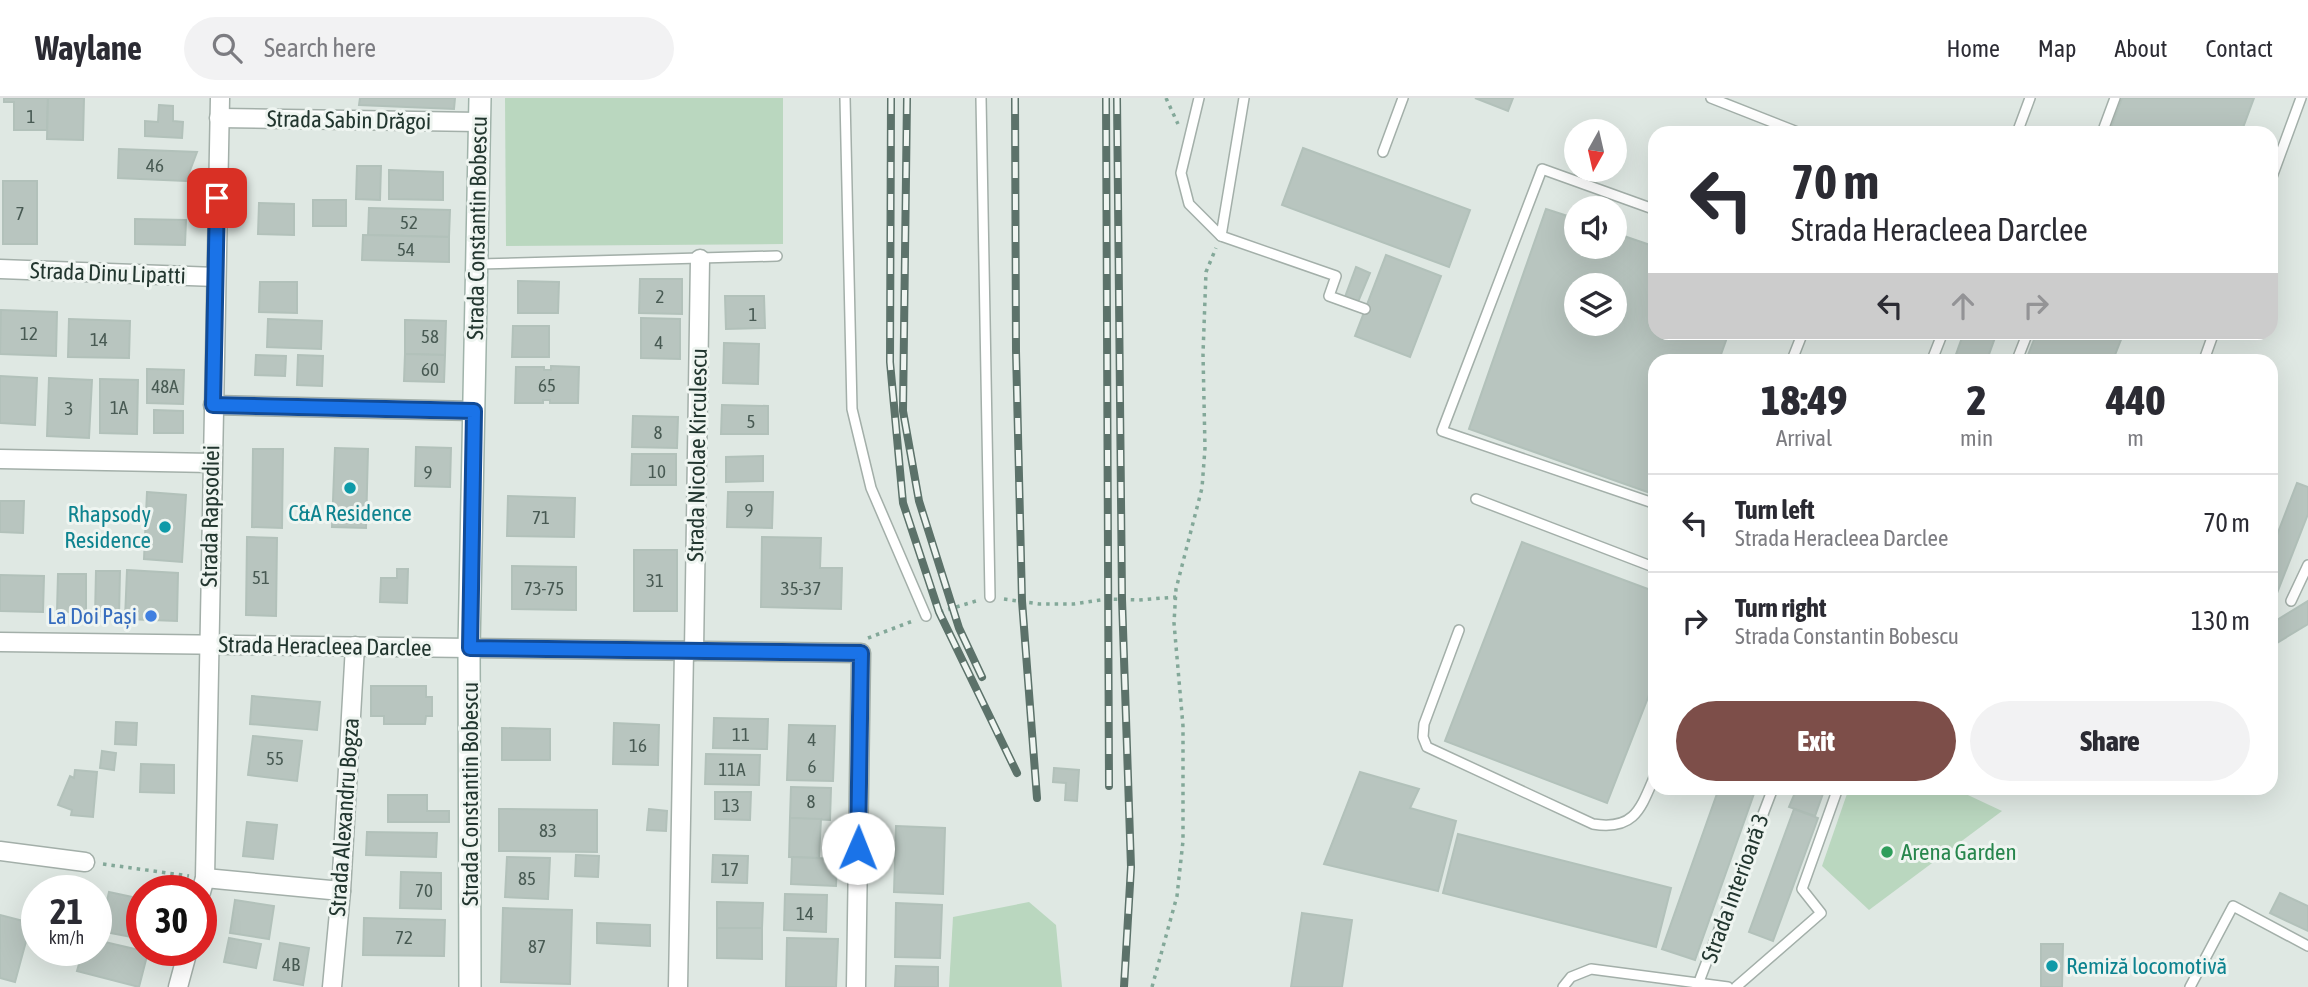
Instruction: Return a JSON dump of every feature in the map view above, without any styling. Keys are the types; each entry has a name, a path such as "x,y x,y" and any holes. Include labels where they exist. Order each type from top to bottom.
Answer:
{"street":[{"name":"Strada Rapsodiei","path":"203,875 220,98"},
{"name":"Strada Constantin Bobescu","path":"470,987 470,648 480,98"},
{"name":"Strada Sabin Drăgoi","path":"219,118 479,122"},
{"name":"Strada Nicolae Kirculescu","path":"678,987 700,259"},
{"name":"Strada Dinu Lipatti","path":"0,269 216,277"},
{"path":"213,405 474,411"},
{"path":"0,459 212,463"},
{"name":"Strada Heracleea Darclee","path":"0,642 861,653 856,987"},
{"name":"Strada Alexandru Bogza","path":"332,987 341,891 355,646"},
{"path":"0,851 85,862"},
{"path":"217,886 341,891"},
{"path":"178,987 184,966"}],"lane":[{"path":"845,98 852,409 871,488 926,616"},
{"path":"981,98 990,597"},
{"path":"1199,98 1181,173 1189,204 1221,236 1336,276 1329,296 1365,309"},
{"path":"1221,236 1244,98"},
{"path":"1383,152 1403,98"},
{"path":"1711,98 1782,126"},
{"path":"2020,126 2031,98"},
{"path":"2105,126 2115,98"},
{"path":"2278,161 2301,98"},
{"path":"1648,207 1542,169 1442,431 1648,502"},
{"path":"477,264 777,256"},
{"path":"1476,499 1648,565"},
{"path":"2291,601 2308,565"},
{"path":"1459,631 1424,724 1423,737 1427,747 1593,824 1612,827 1628,821 1641,807 1648,791"},
{"name":"Strada Interioară 3","path":"1698,985 1770,795"},
{"path":"1736,987 1821,913 1801,889 1835,795"},
{"path":"2190,987 2233,906 2308,946"},
{"path":"1563,987 1571,977 1591,969 1728,987"}],"path":[{"path":"1166,98 1188,145"},
{"path":"1152,987 1177,895 1183,841 1183,726 1174,623 1176,597 1202,488 1205,448 1203,354 1206,272 1221,236"},
{"path":"990,597 1040,604 1074,604 1107,599 1176,597"},
{"path":"85,862 152,875"}],"green space":[{"path":"505,98 783,98 783,244 506,246"},
{"name":"Arena Garden","path":"1847,795 1968,795 2002,811 1869,910 1822,866"},
{"path":"1029,902 1056,925 1062,987 949,987 953,917"}],"building":[{"path":"4,98 48,98 47,130 14,130 14,102 4,102"},
{"path":"48,98 84,98 83,140 47,139"},
{"path":"360,98 455,98 454,109 359,105"},
{"path":"1475,98 1513,98 1508,111"},
{"path":"2122,98 2254,98 2244,126 2112,126"},
{"path":"159,105 173,106 173,121 183,122 182,138 145,136 145,121 158,122"},
{"path":"1303,148 1470,210 1449,267 1282,205"},
{"path":"119,149 197,152 186,181 118,178"},
{"path":"357,166 381,166 380,200 356,199"},
{"path":"389,170 443,172 443,200 389,199"},
{"path":"3,181 37,181 37,244 3,244"},
{"path":"313,200 346,200 346,226 313,226"},
{"path":"259,203 294,204 294,235 258,234"},
{"path":"369,208 450,210 449,237 368,235"},
{"path":"1546,209 1564,215 1564,259 1627,259 1627,237 1648,244 1648,340 1726,340 1721,354 1648,354 1648,492 1469,429"},
{"path":"135,219 186,220 185,245 135,244"},
{"path":"363,235 449,237 449,262 362,260"},
{"path":"1386,255 1441,276 1410,357 1355,336"},
{"path":"1356,267 1370,273 1358,302 1345,297"},
{"path":"640,279 682,279 682,314 639,313"},
{"path":"518,281 559,282 558,313 518,313"},
{"path":"260,282 297,282 297,313 259,312"},
{"path":"725,296 764,296 765,328 726,329"},
{"path":"1,310 57,312 56,356 0,354"},
{"path":"641,318 680,319 680,359 641,358"},
{"path":"69,319 130,321 129,358 68,357"},
{"path":"268,319 322,321 321,349 267,347"},
{"path":"405,320 446,321 445,355 405,354"},
{"path":"513,326 549,326 549,357 512,357"},
{"path":"1961,340 1994,340 1989,354 1956,354"},
{"path":"2034,340 2121,340 2115,354 2028,354"},
{"path":"724,343 759,344 758,384 723,383"},
{"path":"405,354 445,355 444,382 404,381"},
{"path":"256,355 286,356 285,376 255,375"},
{"path":"298,355 323,356 322,386 297,385"},
{"path":"551,366 579,367 578,403 550,403 550,400 543,400 543,403 515,403 516,367 544,367 544,370 551,370"},
{"path":"147,369 184,370 183,404 147,403"},
{"path":"0,376 37,378 35,425 0,423"},
{"path":"49,378 92,380 89,438 47,436"},
{"path":"100,379 138,380 137,434 100,433"},
{"path":"722,405 768,406 768,434 721,434"},
{"path":"154,410 183,411 183,433 154,433"},
{"path":"633,416 678,417 677,448 632,447"},
{"path":"416,447 451,448 450,487 415,486"},
{"name":"C&A Residence","path":"335,448 368,449 366,528 332,527"},
{"name":"C&A Residence","path":"253,449 283,449 282,528 252,527"},
{"path":"632,454 676,454 676,485 631,485"},
{"path":"763,456 763,481 726,482 726,457"},
{"path":"2297,483 2308,487 2308,514 2278,591 2278,532"},
{"name":"Rhapsody Residence","path":"147,492 186,495 182,562 144,559"},
{"path":"728,492 773,492 772,528 727,527"},
{"path":"508,496 575,498 574,537 507,536"},
{"path":"0,501 24,501 23,533 0,532"},
{"path":"247,537 277,538 276,616 246,615"},
{"path":"762,537 821,538 820,568 842,568 841,609 761,607"},
{"path":"1522,542 1648,589 1648,698 1607,803 1445,741"},
{"path":"634,550 677,550 677,611 634,611"},
{"path":"512,566 576,567 576,610 512,609"},
{"path":"397,569 408,569 407,603 380,602 381,578 397,578"},
{"path":"127,570 178,573 177,621 125,619"},
{"path":"96,571 120,571 119,617 95,616"},
{"path":"58,574 86,574 86,612 57,612"},
{"path":"0,575 44,576 43,612 0,611"},
{"path":"2308,601 2308,624 2278,642 2278,619"},
{"path":"371,686 426,686 426,697 432,697 432,716 426,716 425,724 384,724 384,716 371,716"},
{"path":"252,696 320,702 317,730 250,724"},
{"path":"714,718 768,719 767,749 713,748"},
{"path":"116,722 137,723 136,745 115,744"},
{"path":"614,723 659,725 658,765 613,764"},
{"path":"789,725 835,726 833,781 787,780"},
{"path":"502,728 550,729 550,760 502,760"},
{"path":"253,736 302,741 297,781 248,775"},
{"path":"102,751 116,753 114,770 100,768"},
{"path":"706,754 760,755 759,785 705,784"},
{"path":"141,764 174,765 174,793 140,792"},
{"path":"1054,768 1079,770 1077,801 1065,800 1066,783 1053,782"},
{"path":"75,770 97,772 93,817 71,815 72,810 58,805 70,776 74,778"},
{"path":"1360,772 1419,789 1410,808 1456,821 1438,891 1324,864"},
{"path":"791,787 831,788 830,820 790,818"},
{"path":"715,792 751,792 750,820 715,819"},
{"path":"388,795 427,795 427,811 449,811 449,822 388,822"},
{"path":"1717,795 1754,795 1695,960 1662,949"},
{"path":"1794,795 1822,795 1815,816 1789,807"},
{"path":"499,809 597,810 597,852 499,851"},
{"path":"649,809 667,811 666,831 647,830"},
{"path":"1794,809 1818,818 1773,941 1749,932"},
{"path":"790,818 821,819 819,858 789,857"},
{"path":"247,822 277,825 273,859 243,856"},
{"path":"896,826 945,828 943,894 894,892"},
{"path":"367,832 437,833 436,857 366,855"},
{"path":"1458,834 1671,888 1656,947 1443,893"},
{"path":"576,855 599,856 598,877 575,876"},
{"path":"713,855 748,856 747,883 712,882"},
{"path":"507,857 550,858 548,899 505,897"},
{"path":"792,857 837,859 836,886 791,884"},
{"path":"401,872 441,873 441,909 400,908"},
{"path":"112,893 126,896 126,936 112,933"},
{"path":"2280,893 2308,906 2308,931 2270,913"},
{"path":"785,894 827,895 826,932 784,930"},
{"path":"235,900 274,906 269,939 230,933"},
{"path":"717,902 763,903 762,928 717,928"},
{"path":"896,903 942,905 940,958 895,957"},
{"path":"503,908 572,910 570,984 501,982"},
{"path":"1302,913 1352,920 1342,987 1291,987"},
{"path":"0,915 21,920 21,960 15,982 0,978"},
{"path":"364,918 445,920 444,956 363,955"},
{"path":"597,923 650,925 650,946 597,943"},
{"path":"717,928 762,928 762,959 717,958"},
{"path":"229,938 261,944 256,968 224,962"},
{"path":"787,938 838,939 836,987 786,987"},
{"path":"280,943 309,948 303,985 274,980"},
{"path":"112,944 126,947 126,966 144,966 139,987 77,971 78,966 112,966"},
{"name":"Remiză locomotivă","path":"2041,944 2063,944 2062,987 2041,987"},
{"path":"896,966 938,967 938,987 895,987"}],"railway":[{"path":"891,98 890,362 903,503 939,612 1017,773"},
{"path":"907,98 903,411 919,501 959,628 982,677"},
{"path":"1015,98 1016,351 1022,601 1037,798"},
{"path":"1106,98 1109,786"},
{"path":"1117,98 1122,599 1131,867 1124,987"}],"place":[{"name":"C&A Residence","path":"350,488"},
{"name":"Rhapsody Residence","path":"165,527"},
{"name":"La Doi Pași","path":"151,616"},
{"name":"Arena Garden","path":"1887,852"},
{"name":"Remiză locomotivă","path":"2052,966"}],"route":[{"path":"217,198 213,405 474,411 470,648 861,653 858,848"}]}
